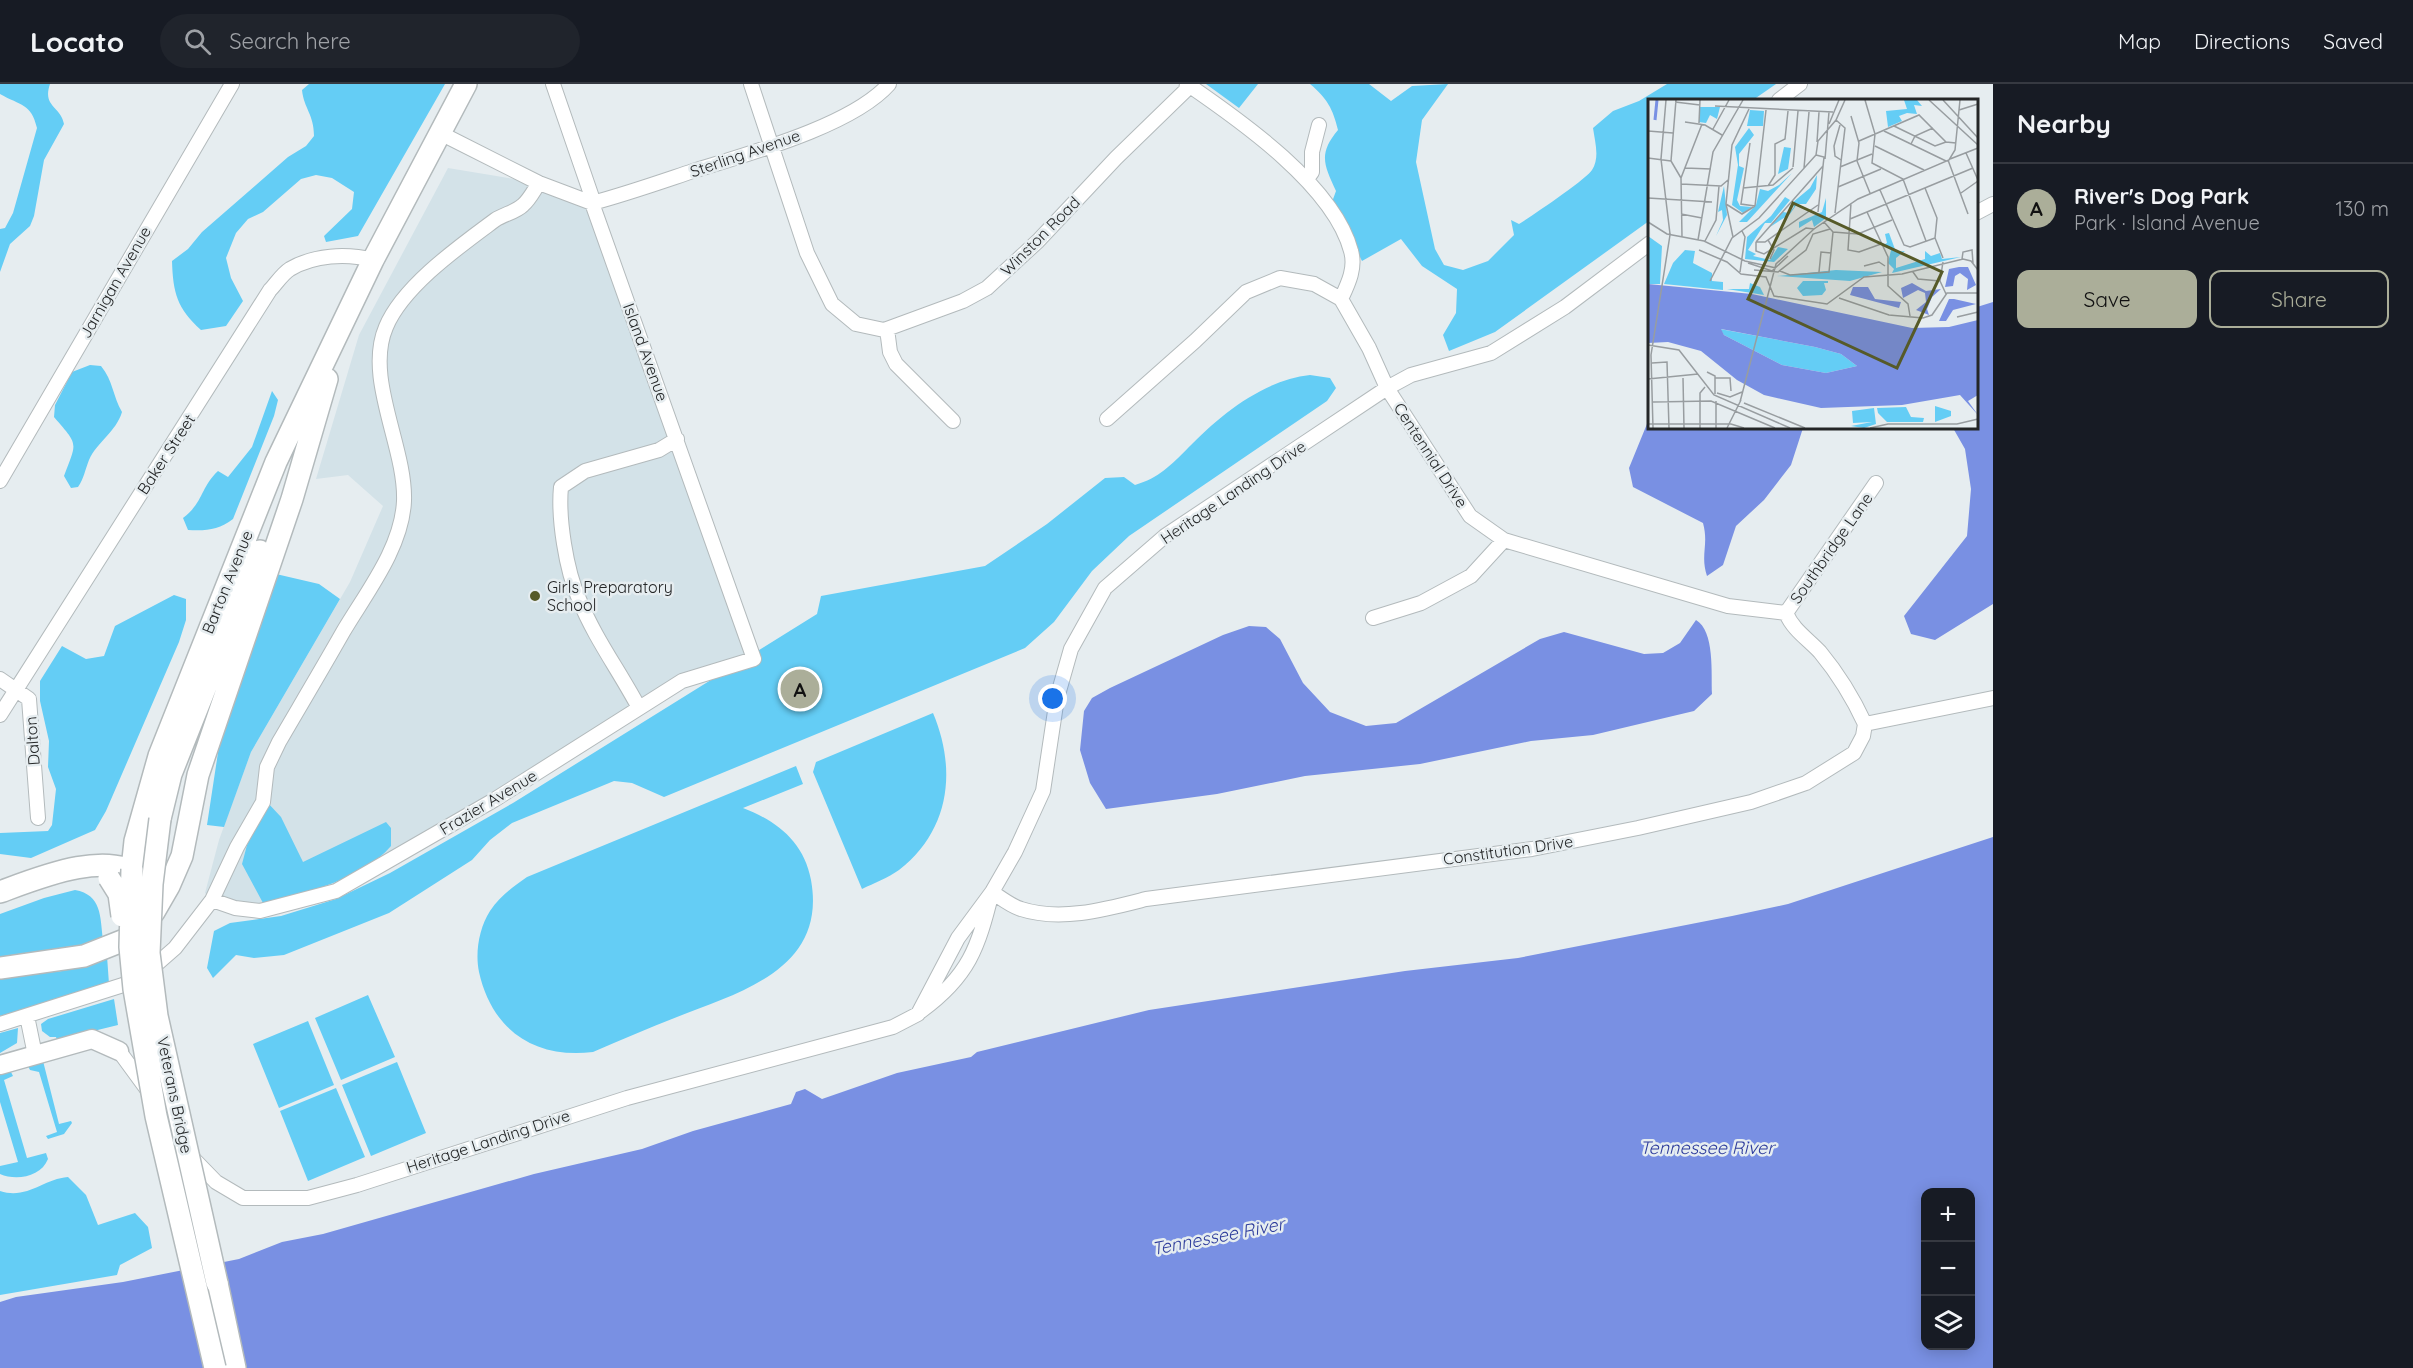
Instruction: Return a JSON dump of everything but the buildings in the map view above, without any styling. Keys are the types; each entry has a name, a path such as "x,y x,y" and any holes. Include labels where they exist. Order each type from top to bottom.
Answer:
{"main road":[{"name":"Barton Avenue","path":"132,869 135,842 153,772 182,694 276,462 373,260 466,84"},
{"name":"Barton Avenue","path":"160,819 171,774 327,379 351,306"},
{"path":"0,968 84,956 127,939 154,912 169,886 182,856 198,775 292,499 327,379"},
{"name":"Veterans Bridge","path":"160,819 152,884 149,953 158,1016 235,1368"},
{"path":"0,892 58,873 93,866 114,865 132,869 152,884"},
{"name":"Veterans Bridge","path":"132,869 130,947 134,989 156,1116 215,1368"},
{"path":"58,873 91,872 110,878 119,894 123,955 131,1017 145,1082 156,1116"}],"street":[{"name":"Jarnigan Avenue","path":"0,482 232,84"},
{"name":"Island Avenue","path":"553,84 754,659"},
{"path":"752,84 807,253 832,304 856,324 887,329 890,352 896,364 953,421"},
{"name":"Sterling Avenue","path":"593,203 773,146 850,114 882,93 889,84"},
{"path":"1107,419 1246,292 1280,278 1314,284 1341,299 1352,277 1352,252 1338,220 1307,178 1216,103 1187,84"},
{"name":"Winston Road","path":"887,329 963,300 987,288 1038,241 1116,158 1186,90 1187,84"},
{"path":"1780,99 1800,84"},
{"path":"1307,178 1312,172 1311,152 1319,125"},
{"path":"440,133 539,183 593,203"},
{"path":"0,1024 123,985 151,969 175,948 213,900 237,847 262,802 267,767 271,759 380,570 396,538 404,504 404,478 380,376 381,344 386,327 400,304 446,256 501,216 523,206 539,183"},
{"path":"1978,212 1993,204"},
{"name":"Heritage Landing Drive","path":"918,1014 958,938 992,892 1015,852 1043,791 1057,698 1071,649 1105,588 1165,536 1387,388 1411,375 1491,353 1565,307 1648,245"},
{"name":"Baker Street","path":"0,715 270,290 289,270 324,257 354,255 373,260"},
{"name":"Centennial Drive","path":"1341,299 1370,348 1387,388 1470,516 1504,540 1728,606 1786,614"},
{"path":"639,708 578,599 561,527 559,508 561,487 585,471 659,450 677,439"},
{"name":"Southbridge Lane","path":"1786,614 1876,483"},
{"path":"1373,618 1421,603 1471,576 1504,540"},
{"path":"1786,614 1790,623 1819,651 1850,692 1865,724 1993,698"},
{"name":"Frazier Avenue","path":"213,900 235,908 260,912 336,891 494,800 682,681 754,659"},
{"path":"0,679 17,689"},
{"name":"Dalton","path":"17,689 29,699 38,818"},
{"name":"Constitution Drive","path":"992,892 1019,909 1048,914 1100,911 1146,899 1532,849 1750,802 1806,783 1854,753 1863,735 1865,724"},
{"name":"Heritage Landing Drive","path":"119,1051 152,1096 183,1148 216,1182 243,1198 272,1200 308,1198 357,1185 627,1098 892,1027 918,1014 947,992 966,967 981,936 992,892"},
{"path":"27,1016 35,1055"},
{"path":"0,1065 92,1039 119,1051"}],"shaded area":[{"path":"0,84 50,84 48,97 64,124 44,160 34,216 30,226 10,244 0,272 0,229 5,228 13,213 37,128 28,109 0,94"},
{"path":"309,84 445,84 358,236 326,242 324,236 352,209 354,192 332,178 316,175 301,179 263,212 248,219 236,233 226,258 231,278 243,301 226,326 201,330 186,314 178,299 172,261 288,157 306,146 314,136 302,90"},
{"path":"1206,84 1258,84 1239,108"},
{"path":"1310,84 1369,84 1391,101 1412,86 1448,84 1422,120 1416,162 1435,249 1444,265 1463,270 1488,261 1514,235 1511,220 1519,224 1558,198 1592,170 1596,160 1593,128 1613,111 1639,101 1667,84 1776,84 1754,99 1648,99 1648,222 1495,332 1449,351 1443,335 1456,313 1457,289 1422,266 1401,239 1362,261 1332,202 1336,191 1328,174 1325,153 1338,130 1331,110 1321,94"},
{"path":"448,168 539,183 592,203 754,659 682,681 336,891 260,911 212,900 205,893 219,840 251,752 350,582 383,506 348,475 316,479 359,335"},
{"path":"90,365 101,366 105,371 122,412 115,425 92,454 78,487 71,488 64,476 73,444 72,439 54,417 55,405 72,372"},
{"path":"1310,375 1330,378 1336,388 1327,401 1129,536 1092,571 1054,622 1025,648 664,797 632,783 614,781 512,823 490,840 472,860 389,913 284,955 254,958 236,955 213,978 207,968 214,931 230,923 281,916 336,899 390,873 513,803 817,614 821,596 985,566 1047,524 1105,478 1124,477 1135,485 1151,479 1170,465 1214,423 1243,401 1276,384"},
{"path":"272,391 278,400 274,416 233,519 223,526 212,529 188,530 183,518 195,506 212,477 218,471 228,477 252,447"},
{"path":"276,574 319,584 340,599 251,752 224,827 207,825 219,746"},
{"path":"174,595 186,599 186,620 179,642 106,811 95,830 31,858 0,854 0,833 48,831 52,825 56,789 48,767 49,741 40,701 40,681 62,646 86,659 104,656 115,626"},
{"path":"933,713 941,734 946,777 944,798 938,818 929,837 916,854 899,870 862,889 813,772 816,762"},
{"path":"796,766 803,784 743,808 767,819 787,835 802,855 811,880 813,910 806,935 793,955 774,972 728,997 593,1052 552,1051 534,1045 505,1025 485,992 477,957 486,918 507,892 527,877"},
{"path":"267,802 281,817 303,862 386,822 391,828 391,846 365,868 332,884 263,903 242,864 247,845"},
{"path":"75,890 84,893 95,902 100,915 103,940 79,949 0,961 0,914 44,898"},
{"path":"107,956 109,984 0,1016 0,978 62,971"},
{"path":"368,995 395,1057 341,1080 315,1018"},
{"path":"114,999 118,1025 57,1040 56,1037 50,1037 42,1031 41,1024 48,1019"},
{"path":"308,1021 334,1085 279,1108 253,1044"},
{"path":"18,1028 17,1043 0,1053 0,1033"},
{"path":"43,1061 59,1124 71,1121 72,1123 64,1134 48,1139 46,1136 57,1132 39,1072 30,1070 28,1066"},
{"path":"397,1062 426,1133 371,1156 342,1085"},
{"path":"10,1070 13,1076 4,1080 27,1158 46,1153 48,1159 45,1165 34,1174 20,1177 0,1174 0,1166 18,1162 0,1102 0,1073"},
{"path":"336,1088 365,1157 308,1181 280,1111"},
{"path":"68,1177 86,1195 98,1225 135,1213 148,1227 152,1248 120,1265 117,1275 0,1295 0,1191 18,1193"}],"water":[{"path":"1993,302 1993,604 1935,640 1911,634 1904,616 1967,536 1971,489 1965,449 1954,429 1978,429 1978,307"},
{"path":"1648,421 1648,429 1803,429 1791,465 1764,500 1736,526 1723,565 1707,576 1704,562 1703,523 1633,487 1629,468"},
{"path":"1696,620 1706,633 1709,643 1712,694 1694,711 1593,735 1531,741 1420,764 1305,776 1217,794 1106,809 1090,783 1080,750 1084,711 1092,698 1223,635 1249,626 1266,627 1280,639 1303,683 1330,712 1366,726 1396,723 1540,639 1564,632 1644,654 1663,653 1680,643"},
{"name":"Tennessee River","path":"1993,837 1993,1368 0,1368 0,1302 16,1297 123,1282 239,1259 282,1242 323,1234 534,1174 642,1149 693,1131 791,1104 796,1092 805,1089 822,1099 897,1073 971,1057 977,1052 1149,1010 1405,971 1518,958 1788,904"}],"place":[{"name":"Girls Preparatory School","path":"535,596"},
{"name":"River's Dog Park","path":"800,689"}]}
